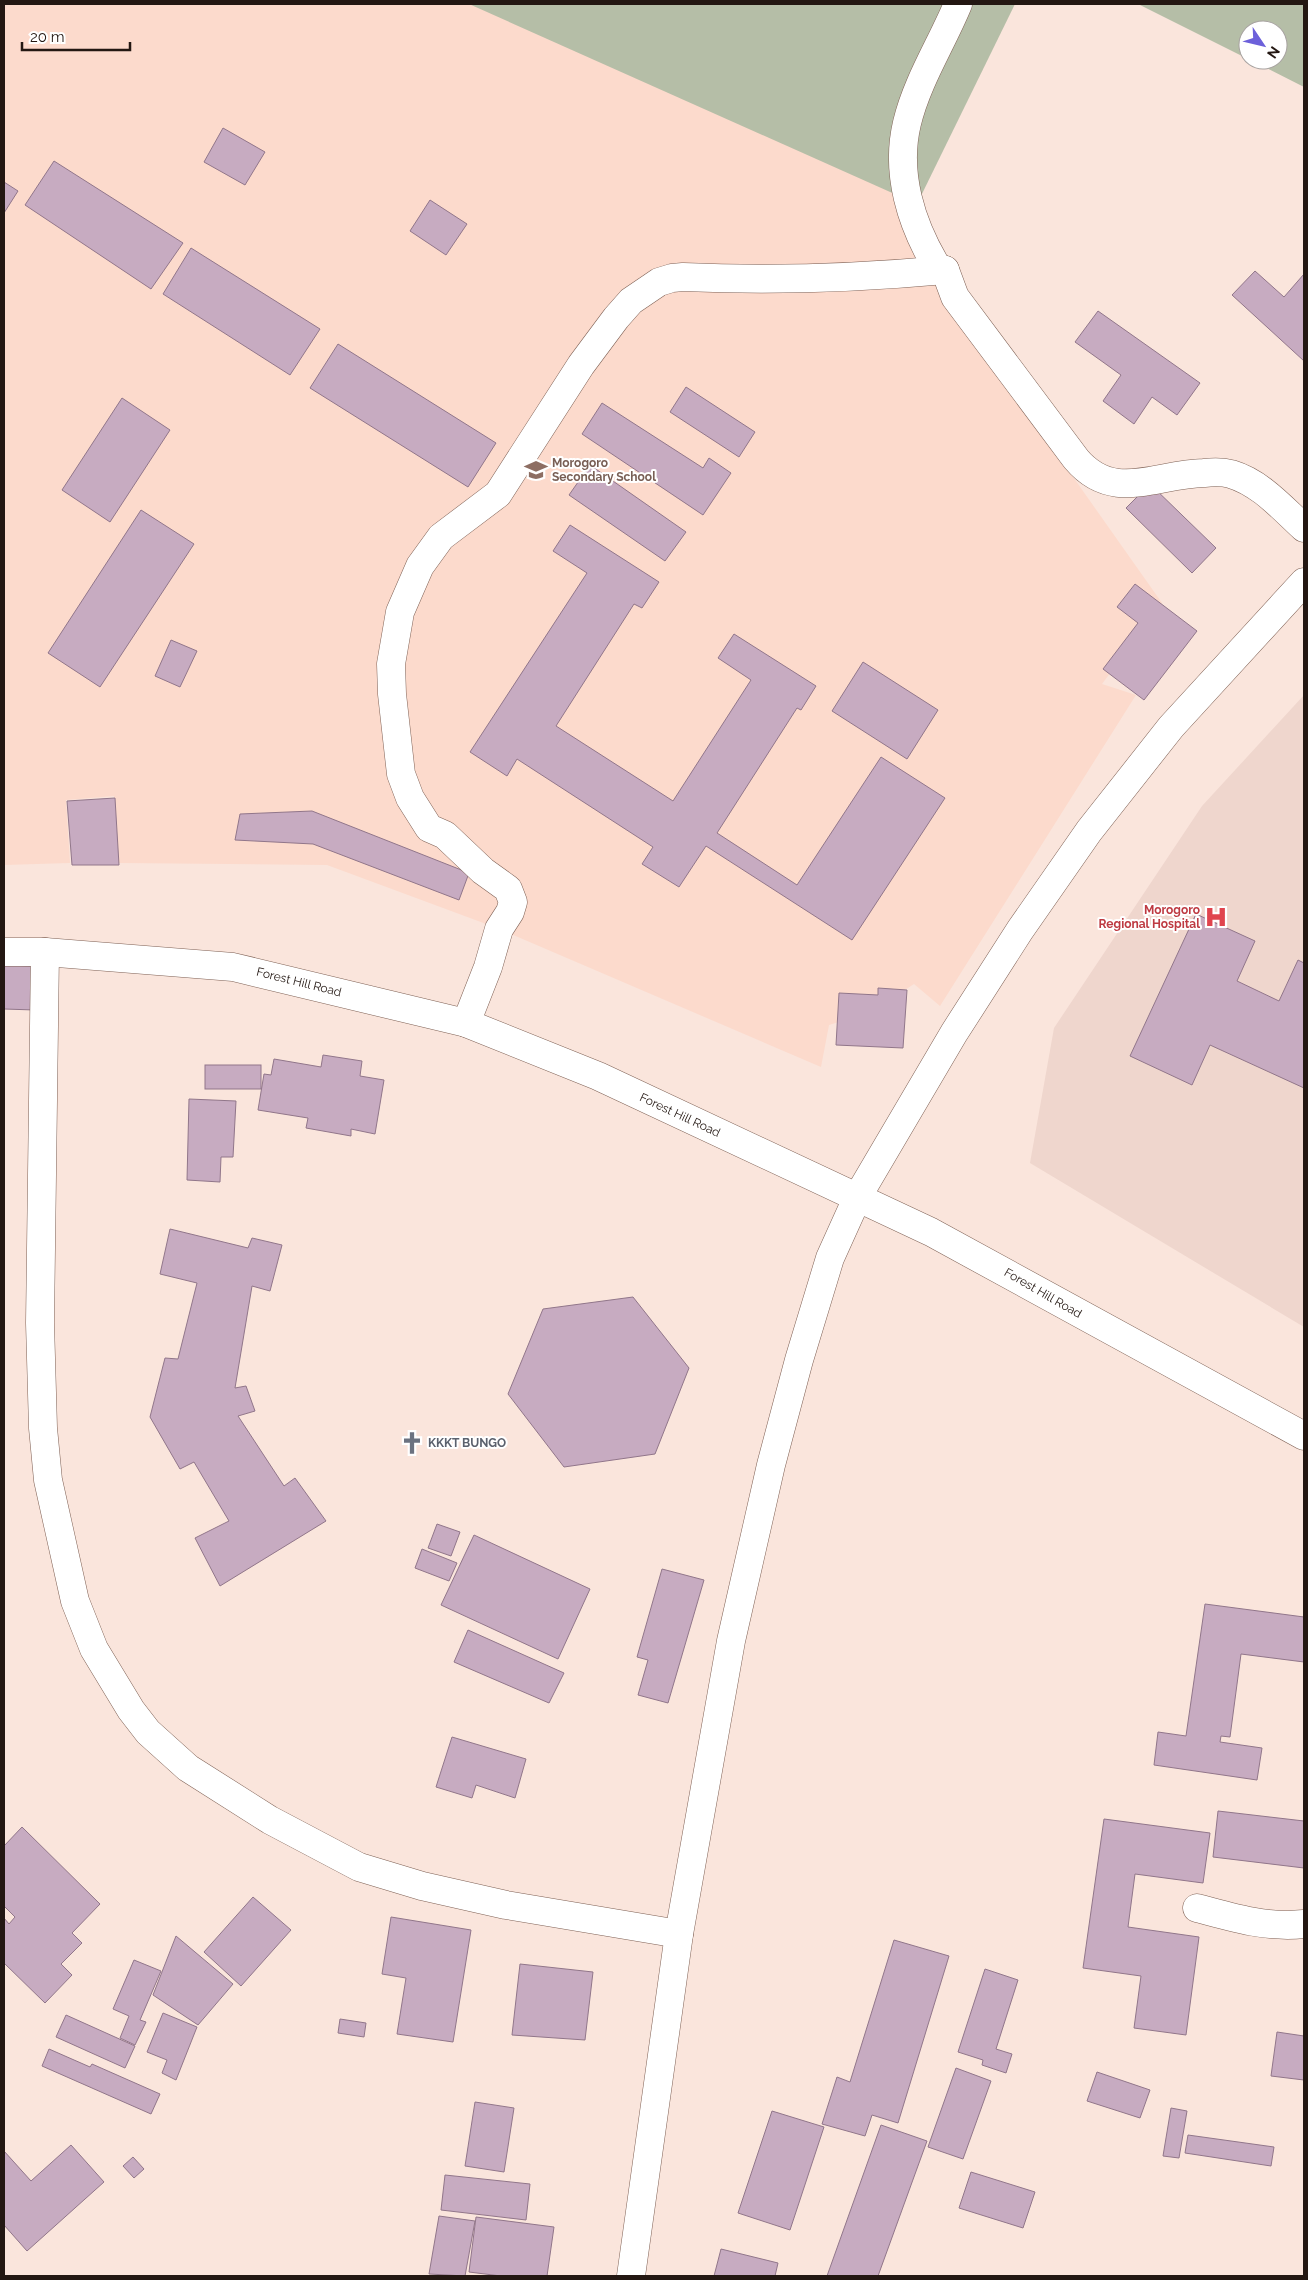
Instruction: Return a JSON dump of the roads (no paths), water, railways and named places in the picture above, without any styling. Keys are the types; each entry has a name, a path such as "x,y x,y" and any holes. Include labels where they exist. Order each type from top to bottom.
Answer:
{"street":[{"path":"958,4 945,36 918,91 908,121 902,157 907,194 922,242 938,267 945,270 955,297 1085,470 1102,480 1121,484 1186,473 1230,474 1266,493 1304,528"},
{"path":"466,1023 488,967 499,929 510,912 512,902 511,894 500,882 483,871 445,835 429,828 415,809 401,774 393,720 391,664 400,612 420,566 441,537 498,494 581,366 616,318 631,301 658,282 683,277 791,279 945,270"},
{"path":"631,2276 679,1934 731,1640 752,1540 799,1360 830,1258 858,1196 954,1033 1020,930 1089,831 1171,726 1304,582"},
{"name":"Forest Hill Road","path":"4,952 45,952 234,967 466,1023 598,1076 858,1196 1006,1271 1111,1332 1304,1436"},
{"path":"45,952 40,1323 43,1428 48,1480 76,1601 94,1649 130,1710 148,1732 188,1768 270,1820 359,1866 422,1886 506,1905 679,1934"},
{"path":"1197,1908 1253,1923 1272,1925 1304,1924"}],"place":[{"name":"Morogoro Secondary School","path":"536,470"},
{"name":"Morogoro Regional Hospital","path":"1216,917"},
{"name":"KKKT BUNGO","path":"412,1443"}]}
